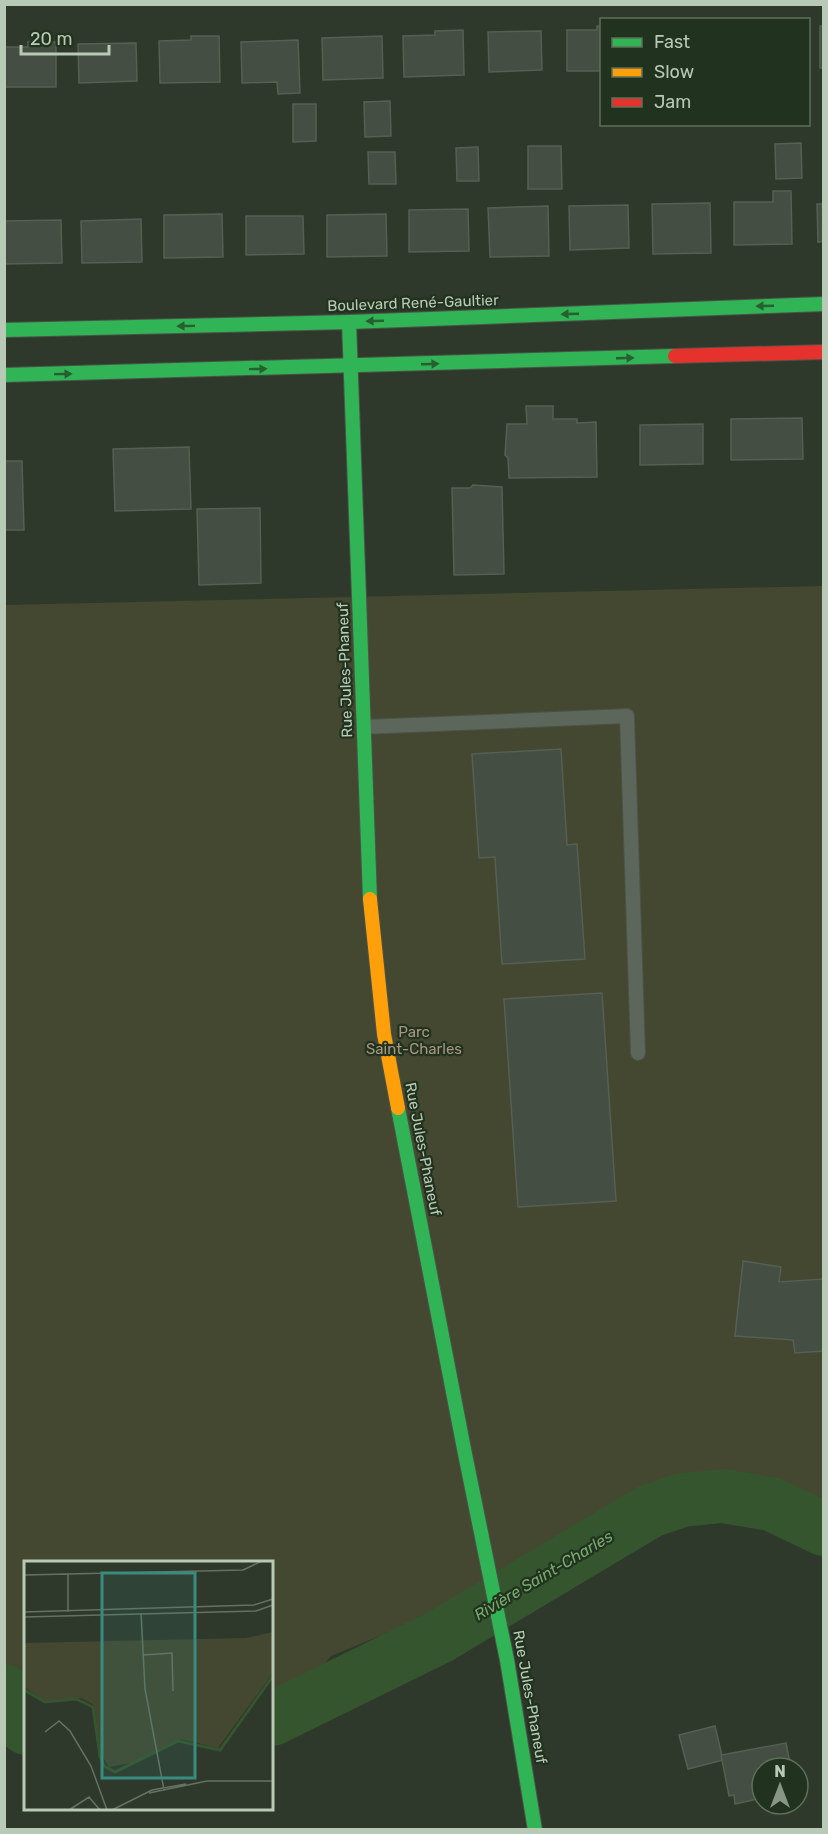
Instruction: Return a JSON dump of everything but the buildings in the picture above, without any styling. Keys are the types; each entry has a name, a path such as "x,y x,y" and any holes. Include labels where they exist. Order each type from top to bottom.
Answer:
{"street":[{"name":"Boulevard René-Gaultier","path":"4,330 349,322 824,304"},
{"name":"Rue Jules-Phaneuf","path":"349,322 370,913 384,1034 507,1660 535,1830"},
{"path":"4,375 824,352"}],"lane":[{"path":"364,727 627,716 638,1053"}],"green space":[{"name":"Parc Saint-Charles","path":"823,586 823,1506 791,1492 736,1477 694,1480 638,1499 510,1576 458,1604 331,1656 302,1692 273,1702 273,1561 24,1561 24,1703 4,1663 4,605"}],"waterway":[{"name":"Rivière Saint-Charles","path":"273,1719 439,1637 650,1511 682,1500 723,1496 771,1504 824,1529"},
{"name":"Rivière Saint-Charles","path":"4,1691 18,1721 24,1726"}],"traffic: fast":[{"path":"4,330 349,322 824,304"},
{"path":"349,322 370,899"},
{"path":"4,375 675,356"},
{"path":"398,1108 507,1660 535,1830"}],"traffic: slow":[{"path":"370,899 384,1034 398,1108"}],"traffic: jam":[{"path":"675,356 824,352"}]}
